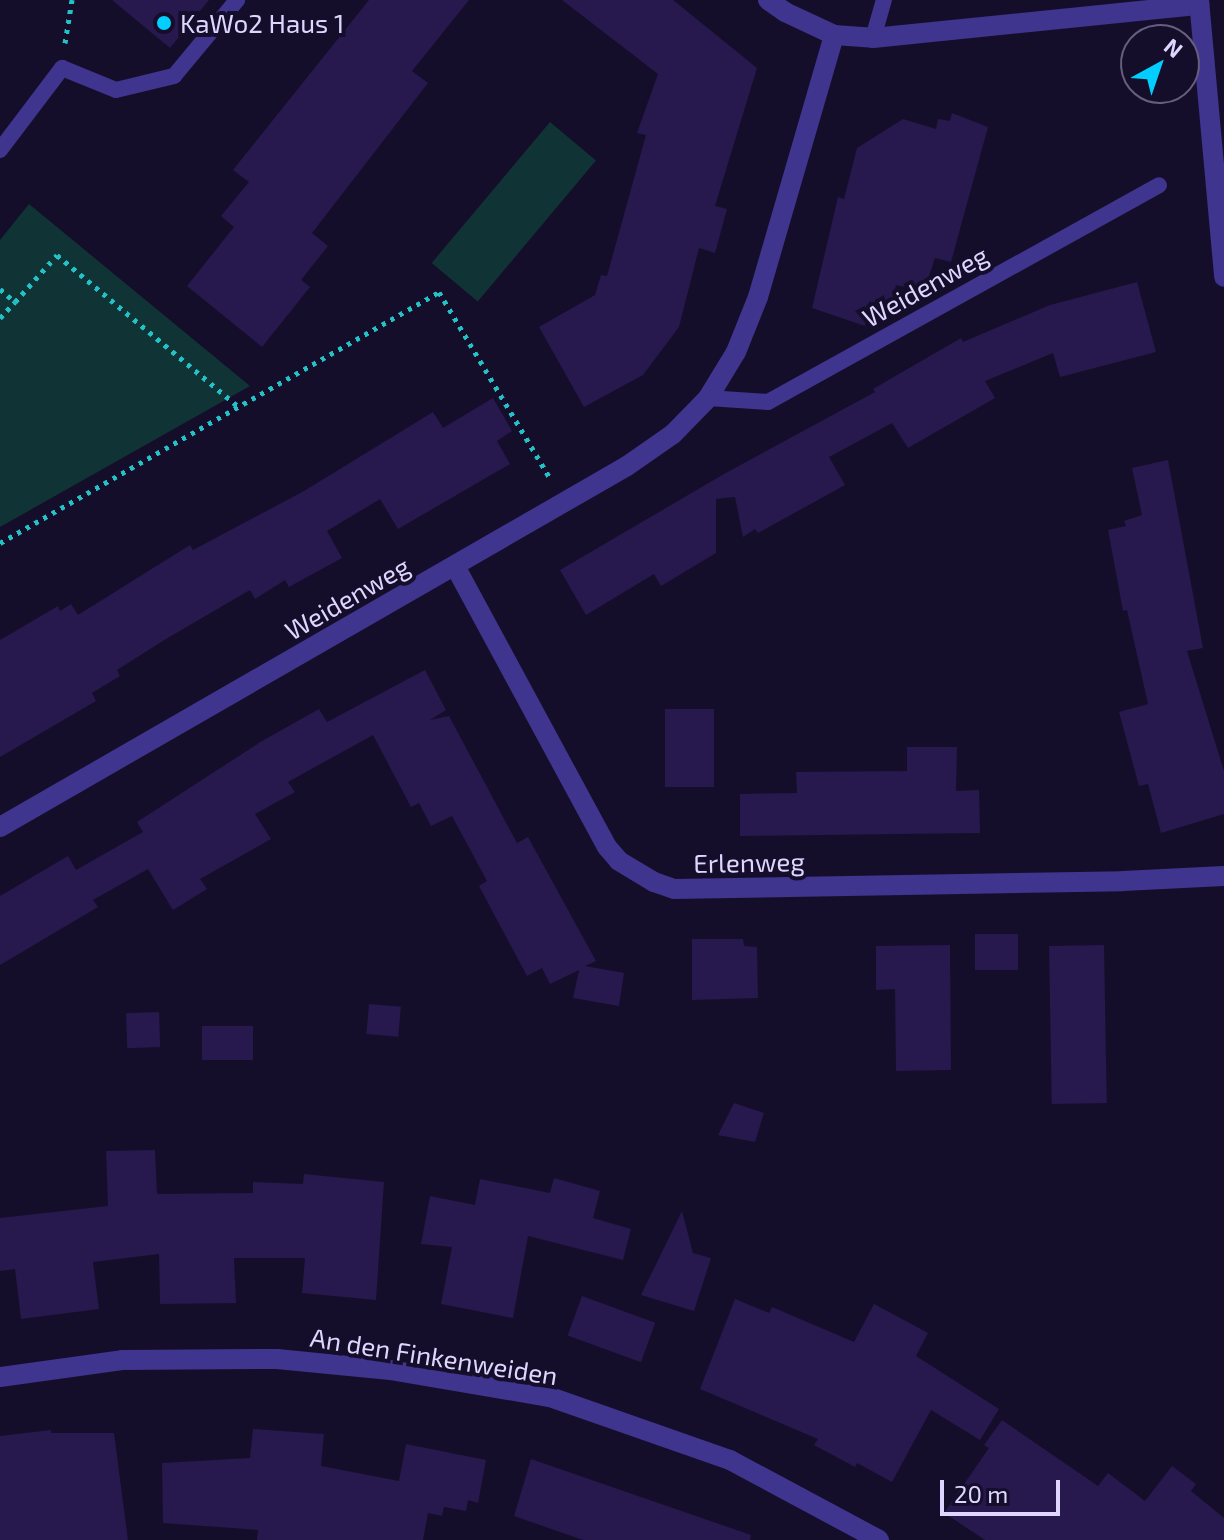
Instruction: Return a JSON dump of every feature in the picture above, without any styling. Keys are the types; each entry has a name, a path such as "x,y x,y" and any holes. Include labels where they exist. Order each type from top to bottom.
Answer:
{"street":[{"path":"768,0 785,12 834,35 873,38 1199,2 1224,277"},
{"name":"Weidenweg","path":"0,827 455,566 673,434 708,398 736,352 758,297 834,35"},
{"name":"Erlenweg","path":"455,566 607,847 619,861 654,882 674,889 1135,881 1224,876"},
{"name":"An den Finkenweiden","path":"0,1377 122,1360 277,1359 390,1370 550,1397 730,1460 879,1540"}],"lane":[{"path":"0,150 62,68 116,90 174,76 237,0"},
{"path":"873,38 884,0"},
{"name":"Weidenweg","path":"708,398 768,402 1159,185"}],"path":[{"path":"62,68 72,0"},
{"path":"0,318 57,255 239,407"},
{"path":"0,289 15,302"},
{"path":"0,543 439,292 564,502"}],"green space":[{"path":"550,122 596,161 478,302 432,263"},
{"path":"29,204 250,386 0,527 0,240"}],"building":[{"name":"KaWo2 Haus 1","path":"112,0 209,0 170,48"},
{"path":"369,0 469,0 412,71 428,83 312,233 328,246 301,280 310,287 262,347 187,286 234,227 221,216 249,182 233,170"},
{"path":"562,0 673,0 757,68 715,206 727,209 715,253 699,248 679,327 643,375 584,407 539,327 595,295 601,275 607,276 646,135 637,133 658,74"},
{"path":"952,113 988,127 951,262 935,258 924,291 896,285 891,310 869,301 865,326 812,308 838,197 844,199 857,148 903,119 936,129 938,119 950,121"},
{"path":"1137,282 1156,352 1060,377 1053,353 985,381 995,398 908,448 892,423 829,457 845,485 758,533 755,529 743,537 735,497 716,499 716,553 661,586 654,574 586,615 560,570 724,474 875,392 873,389 961,338 963,342 1050,305"},
{"path":"493,398 512,431 497,441 510,464 398,529 380,499 327,531 342,558 289,587 285,580 255,599 250,590 117,670 120,676 92,693 96,701 0,757 0,640 58,606 60,611 71,604 78,615 190,545 193,550 304,491 433,412 443,428"},
{"path":"1168,460 1203,648 1187,651 1224,771 1224,814 1161,833 1148,784 1139,786 1119,712 1148,704 1127,610 1123,611 1108,530 1126,526 1124,521 1142,515 1132,468"},
{"path":"425,670 446,710 430,720 449,716 517,843 528,837 596,961 585,966 624,973 619,1006 573,998 579,970 550,984 542,968 527,976 479,886 487,881 452,816 431,826 419,803 411,807 373,735 288,782 295,792 255,814 271,839 200,879 207,889 173,910 148,869 93,900 98,907 0,965 0,896 68,856 76,870 143,832 137,822 262,741 319,709 327,722"},
{"path":"665,709 714,709 714,787 665,787"},
{"path":"907,747 957,747 956,791 979,790 980,833 740,836 740,794 797,793 796,772 907,771"},
{"path":"975,934 1018,934 1018,970 975,970"},
{"path":"692,939 743,939 744,946 757,947 758,998 692,1000"},
{"path":"950,945 951,1070 896,1071 895,989 876,990 876,946"},
{"path":"1104,945 1107,1103 1052,1104 1049,946"},
{"path":"369,1004 401,1007 398,1037 366,1034"},
{"path":"159,1012 160,1047 127,1048 126,1013"},
{"path":"202,1026 253,1026 253,1060 202,1060"},
{"path":"734,1103 764,1113 755,1142 718,1135"},
{"path":"155,1150 157,1194 253,1193 253,1182 303,1184 304,1174 384,1182 376,1300 302,1293 305,1258 234,1258 236,1303 160,1304 159,1254 93,1262 99,1309 21,1319 15,1269 0,1271 0,1218 108,1206 106,1151"},
{"path":"554,1178 600,1191 593,1218 631,1229 623,1260 528,1236 513,1318 441,1304 452,1247 421,1244 430,1196 475,1205 480,1179 550,1193"},
{"path":"682,1211 693,1253 711,1258 694,1311 641,1295"},
{"path":"582,1296 655,1323 641,1362 568,1335"},
{"path":"735,1299 769,1313 772,1307 854,1342 874,1304 928,1333 916,1356 999,1409 980,1440 931,1410 892,1482 857,1463 855,1467 814,1445 818,1439 700,1389"},
{"path":"1002,1420 1098,1486 1108,1473 1145,1501 1172,1466 1196,1484 1191,1491 1224,1518 1224,1540 985,1540 944,1513 989,1448 984,1445"},
{"path":"253,1429 324,1434 321,1466 399,1481 406,1444 486,1460 478,1503 468,1500 466,1511 444,1507 442,1516 428,1513 423,1540 257,1540 258,1530 163,1523 162,1463 250,1458"},
{"path":"51,1430 51,1433 114,1433 128,1540 0,1540 0,1436"},
{"path":"531,1459 751,1535 750,1540 583,1540 514,1516"}],"place":[{"name":"KaWo2 Haus 1","path":"164,23"}]}
